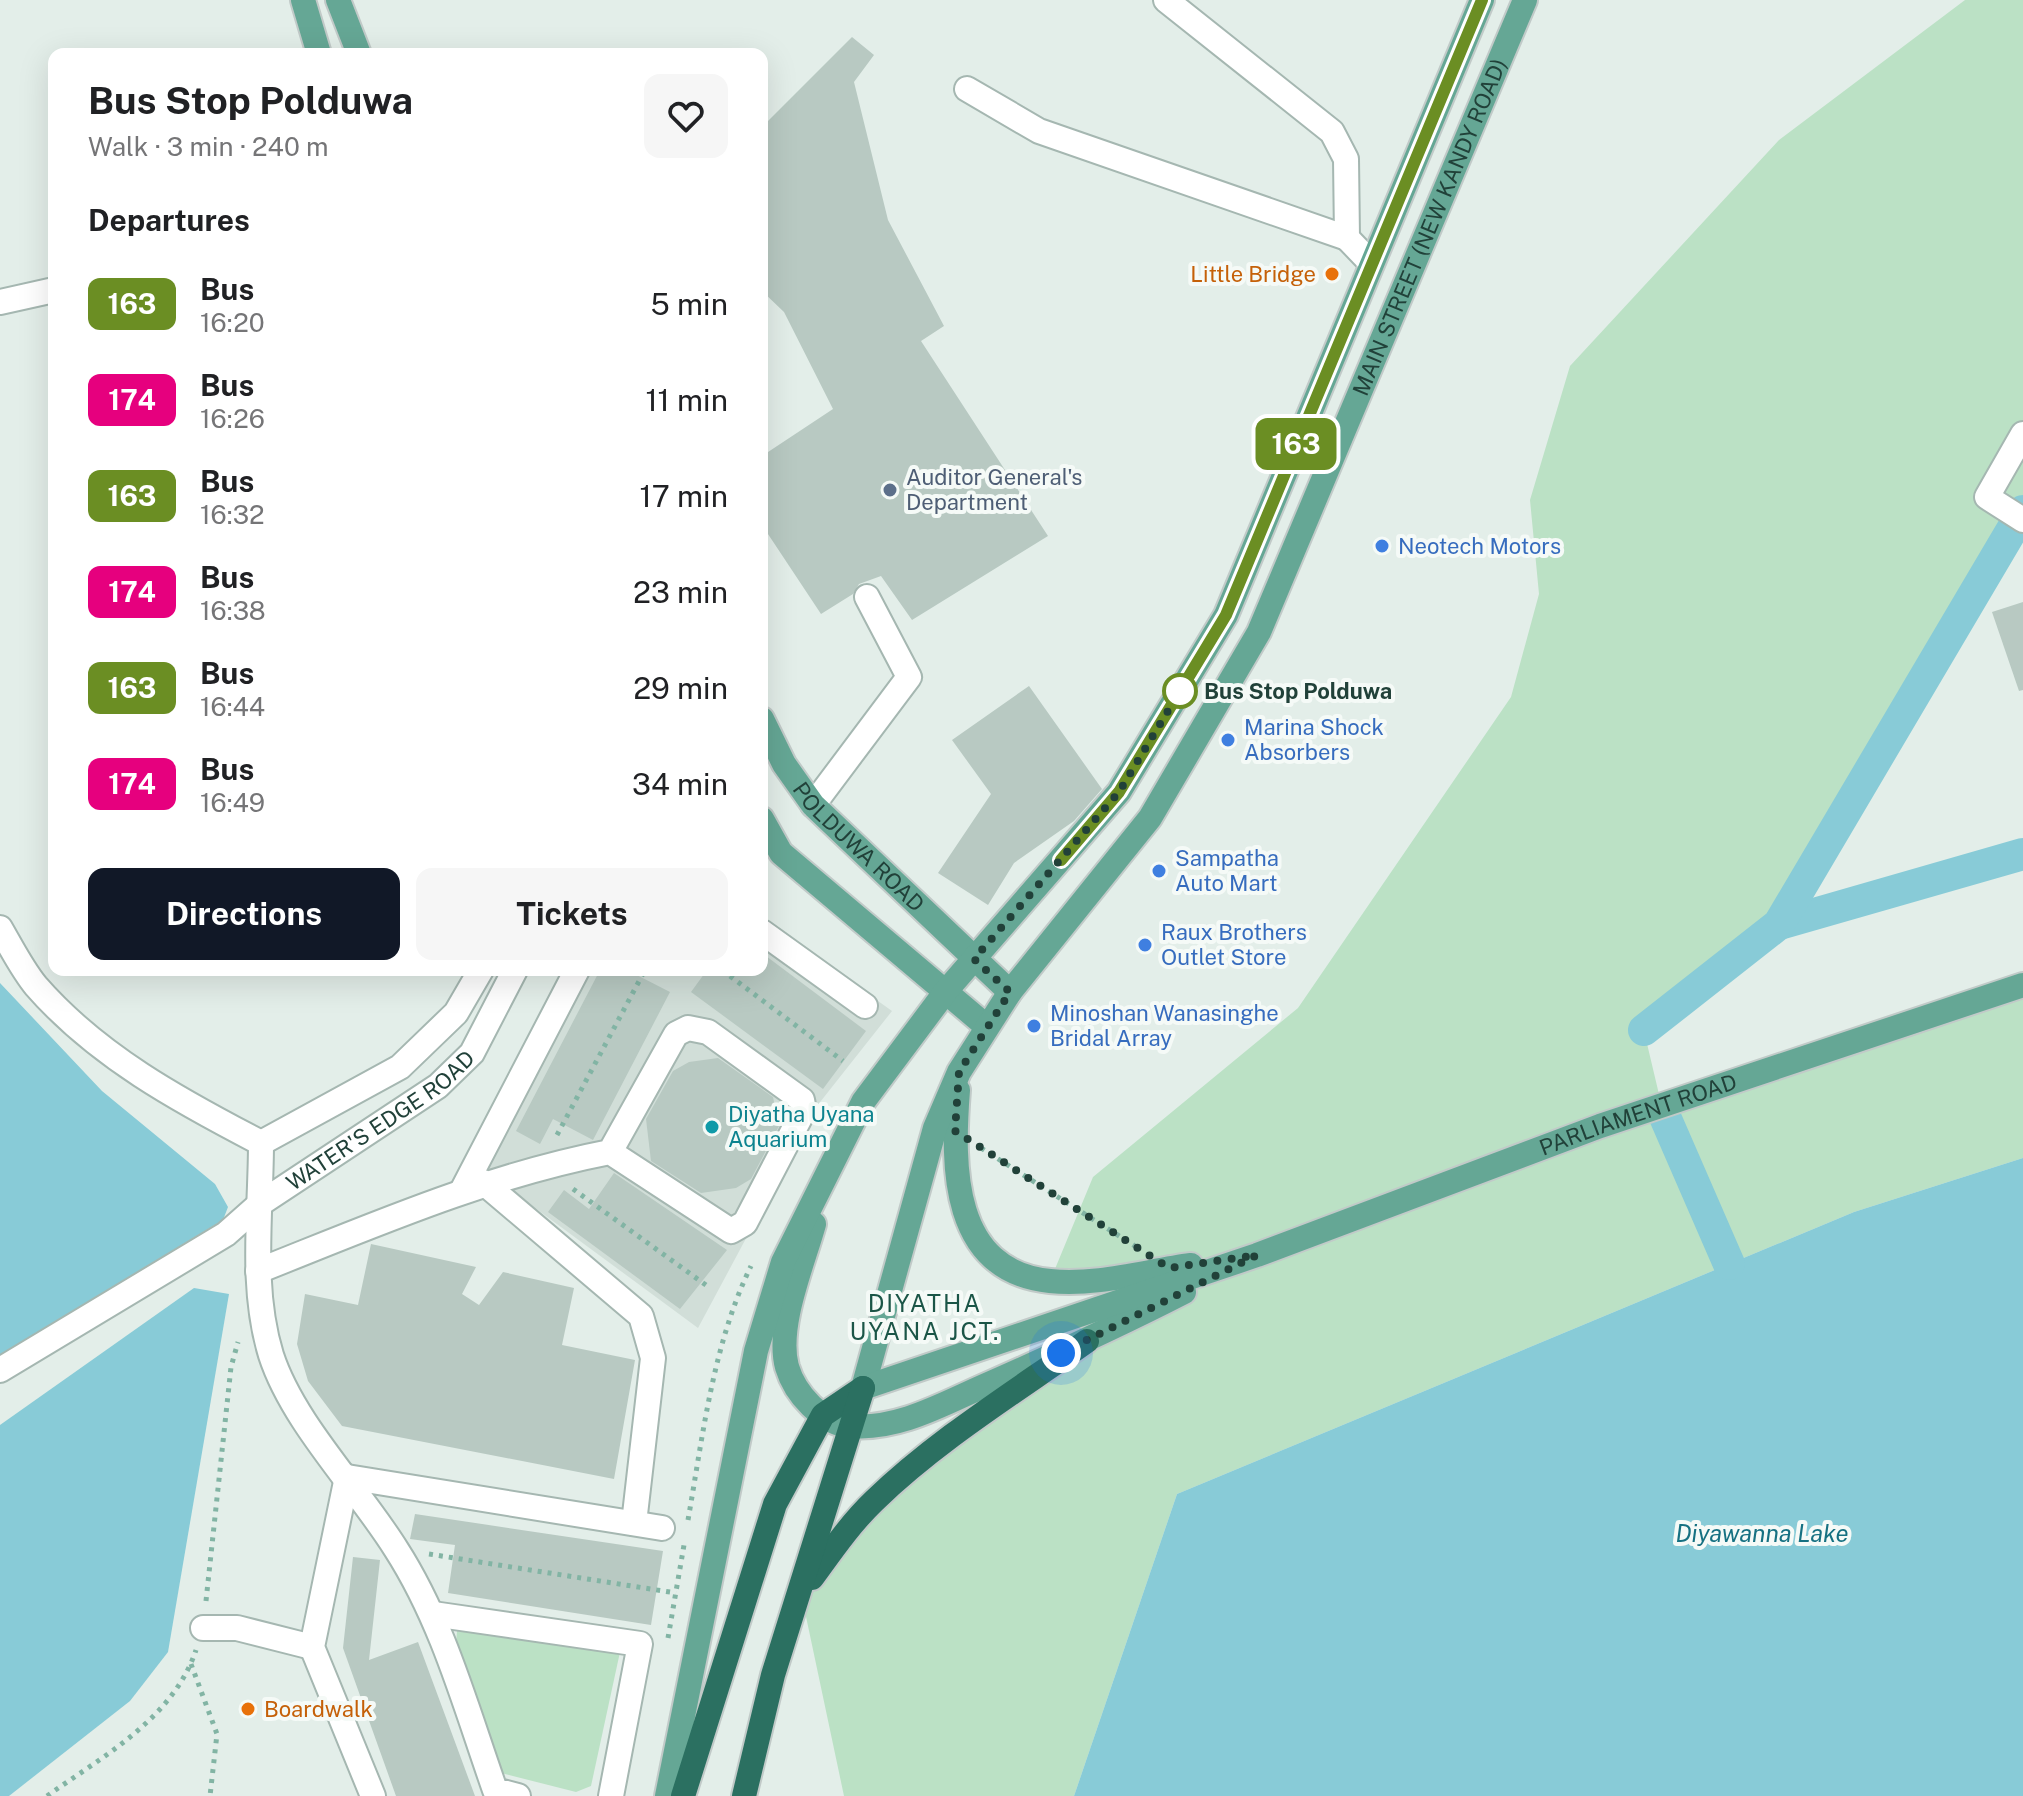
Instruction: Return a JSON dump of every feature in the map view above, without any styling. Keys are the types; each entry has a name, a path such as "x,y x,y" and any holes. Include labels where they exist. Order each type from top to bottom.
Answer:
{"highway":[{"path":"801,1593 853,1522 875,1499 927,1455 1087,1341"},
{"path":"683,1796 775,1504 823,1415 863,1388"},
{"path":"744,1796 773,1675 863,1388"}],"main road":[{"path":"303,0 317,48"},
{"path":"338,0 357,48"},
{"name":"MAIN STREET (NEW KANDY ROAD)","path":"834,1157 863,1102 946,991 1119,792 1226,615 1370,262 1482,0"},
{"name":"MAIN STREET (NEW KANDY ROAD)","path":"863,1388 935,1128 959,1072 1010,992 1150,818 1259,632 1525,0"},
{"name":"POLDUWA ROAD","path":"768,734 813,805 1010,992"},
{"path":"771,847 986,1026"},
{"name":"PARLIAMENT ROAD","path":"863,1388 1257,1255 1600,1126 2023,985"},
{"path":"959,1072 955,1131 959,1198 980,1246 1011,1273 1050,1281 1080,1281 1257,1255"},
{"path":"834,1157 786,1321 787,1367 806,1402 823,1415 850,1426"},
{"path":"667,1796 756,1351 783,1262 834,1157"},
{"name":"PARLIAMENT ROAD","path":"850,1426 901,1421 1087,1341 1257,1255"}],"street":[{"path":"1166,0 1332,132 1346,159 1347,238"},
{"path":"967,89 1039,131 1347,238 1370,262"},
{"path":"0,302 48,291"},
{"path":"2023,434 1987,497 2023,520"},
{"path":"813,805 909,677 867,597"},
{"path":"0,928 35,985 89,1035 157,1088 261,1143"},
{"path":"768,936 865,1006"},
{"name":"WATER'S EDGE ROAD","path":"261,1203 261,1143 400,1067 456,1013 478,976"},
{"name":"WATER'S EDGE ROAD","path":"261,1203 438,1086 472,1053 512,976"},
{"path":"473,1186 574,976"},
{"path":"258,1271 473,1186 541,1165 610,1152 731,1231 745,1223 804,1110 802,1100 708,1032 688,1028 676,1034 610,1152"},
{"path":"473,1186 641,1316 653,1358 634,1523"},
{"path":"261,1203 258,1271 271,1355 289,1392 397,1549 433,1614 495,1790 518,1796"},
{"path":"0,1370 226,1234 261,1203"},
{"path":"347,1477 662,1528"},
{"path":"347,1477 312,1647 373,1796"},
{"path":"433,1614 640,1644 611,1796"},
{"path":"203,1628 237,1628 312,1647"}],"path":[{"path":"730,976 843,1061"},
{"path":"955,1131 1169,1268"},
{"path":"47,1796 153,1719 191,1664 203,1628 231,1367 239,1340"},
{"path":"397,1549 676,1593"},
{"path":"191,1664 217,1734 210,1796"}],"shaded area":[{"path":"768,922 892,1011 817,1106 698,1328 481,1168 583,976 768,976"}],"green space":[{"path":"1965,0 2023,0 2023,511 1779,924 1644,1031 1662,1107 2023,985 2023,1158 1854,1212 1177,1494 1074,1796 844,1796 801,1593 853,1522 1087,1341 1254,1256 1050,1281 1093,1177 1298,1008 1511,697 1539,594 1530,500 1570,366 1779,140"},
{"path":"457,1631 620,1652 591,1786 576,1792 501,1773 456,1644"}],"water":[{"path":"0,983 102,1091 215,1184 228,1207 223,1220 0,1355"},
{"name":"Diyawanna Lake","path":"2023,1158 2023,1796 1074,1796 1177,1494 1854,1212"},
{"path":"194,1288 229,1294 168,1652 130,1701 9,1796 0,1796 0,1425"}],"building":[{"path":"852,37 874,55 854,82 888,220 944,326 921,341 1048,536 912,620 881,576 859,584 853,594 821,614 768,534 768,452 833,409 784,312 768,297 768,121"},
{"path":"2023,602 2023,690 2019,691 1992,612"},
{"path":"1029,686 1102,789 1074,821 1014,863 988,905 938,873 991,794 952,740"},
{"path":"768,958 866,1031 823,1089 691,992 703,976 768,976"},
{"path":"597,976 639,976 670,992 593,1140 553,1119 540,1144 516,1131"},
{"name":"Diyatha Uyana Aquarium","path":"718,1058 773,1097 779,1126 751,1179 736,1188 701,1193 651,1161 646,1119 673,1071 689,1062"},
{"path":"614,1173 727,1250 680,1309 548,1212 564,1190 589,1209"},
{"path":"371,1244 476,1267 462,1294 479,1305 503,1272 574,1288 562,1345 635,1360 614,1479 342,1426 308,1381 297,1344 305,1294 358,1305"},
{"path":"415,1514 663,1551 651,1625 448,1593 455,1545 410,1539"},
{"path":"353,1557 380,1560 369,1660 418,1642 475,1796 396,1796 343,1648"}],"waterway":[{"path":"1644,1030 1779,924 2023,511"},
{"path":"1779,924 2023,854"},
{"path":"1662,1110 1729,1264"}],"bus line":[{"name":"163","path":"1061,860 1119,792 1226,615 1370,262 1482,0"}],"place":[{"name":"Little Bridge","path":"1332,274"},
{"name":"Auditor General's Department","path":"890,490"},
{"name":"Neotech Motors","path":"1382,546"},
{"name":"Bus Stop Polduwa","path":"1180,691"},
{"name":"Marina Shock Absorbers","path":"1228,740"},
{"name":"Sampatha Auto Mart","path":"1159,871"},
{"name":"Raux Brothers Outlet Store","path":"1145,945"},
{"name":"Minoshan Wanasinghe Bridal Array","path":"1034,1026"},
{"name":"Diyatha Uyana Aquarium","path":"712,1127"},
{"name":"Boardwalk","path":"248,1709"}],"district":[{"name":"DIYATHA UYANA JCT.","path":"925,1318"}],"route":[{"path":"1061,1353 1257,1255 1169,1268 955,1131 959,1072 1010,992 974,959 1032,896 1119,792 1180,691"}]}
